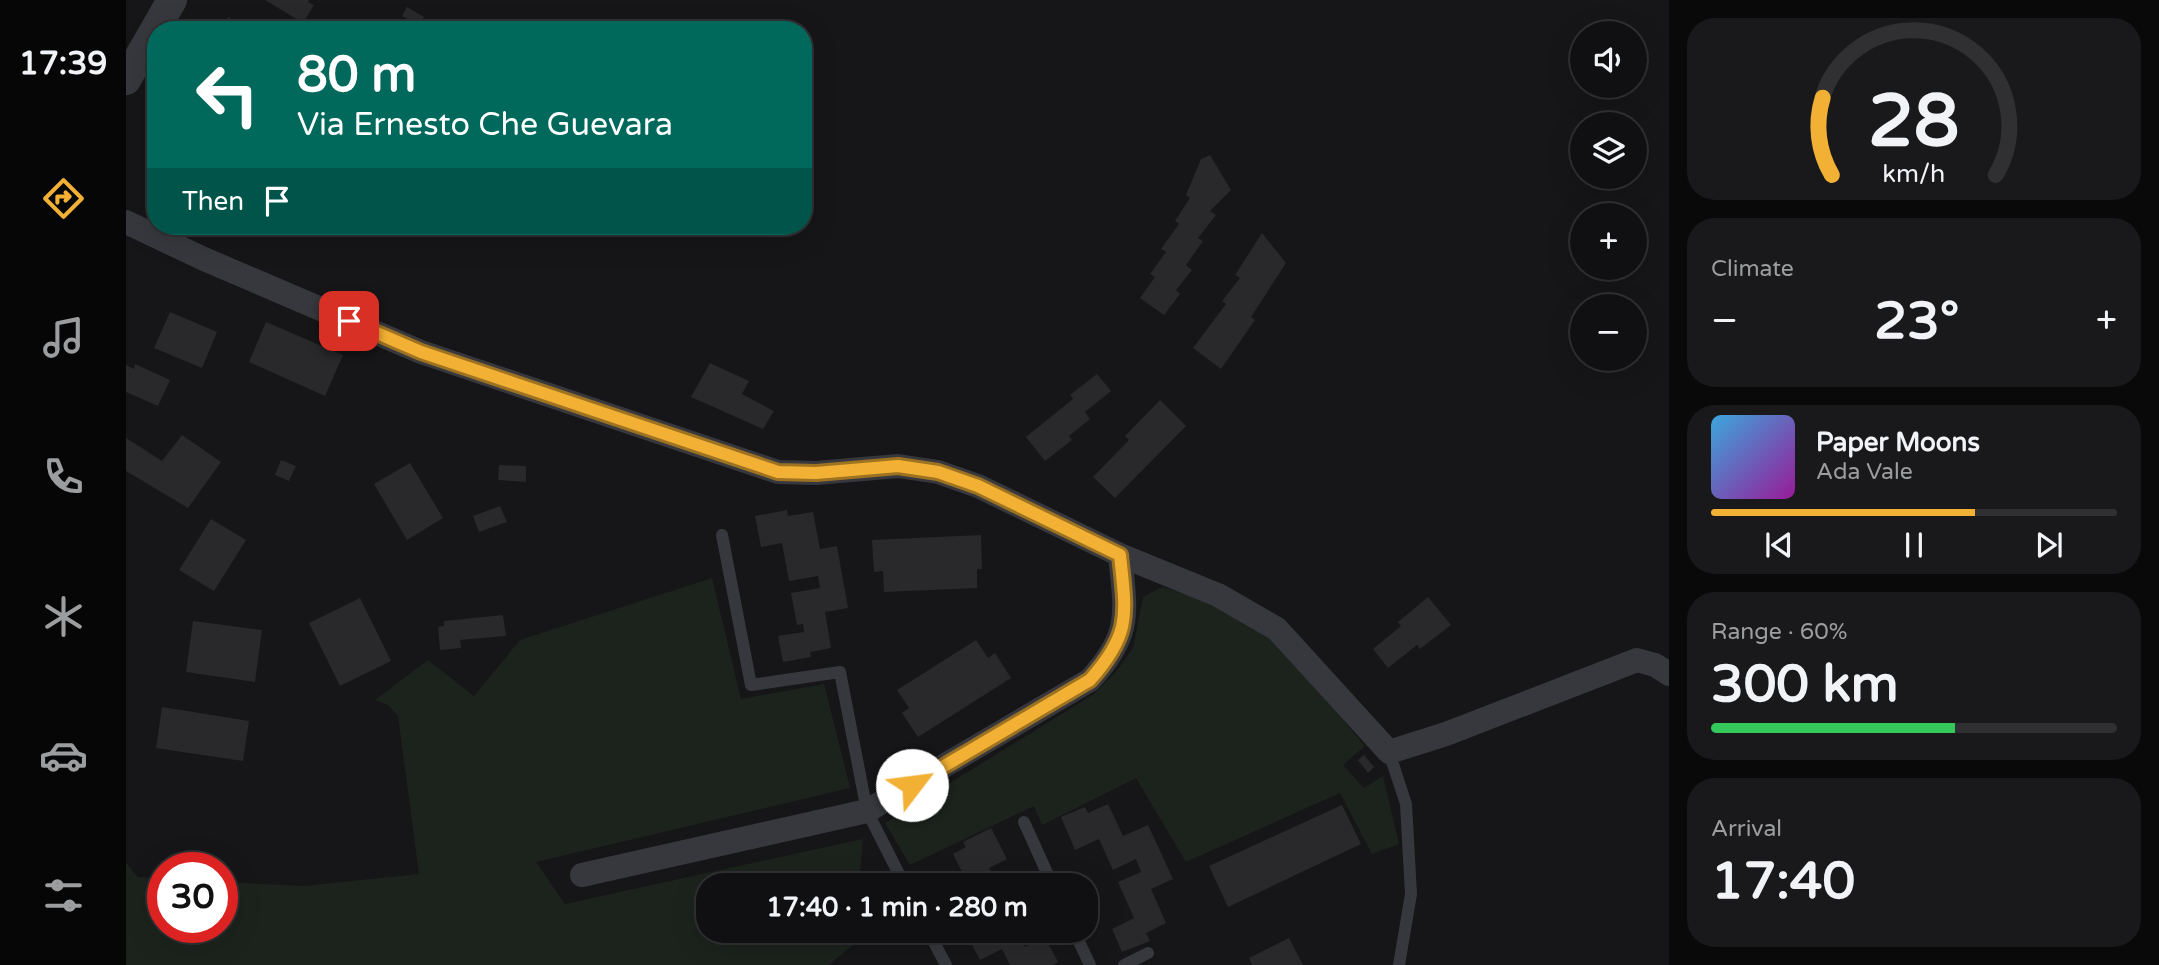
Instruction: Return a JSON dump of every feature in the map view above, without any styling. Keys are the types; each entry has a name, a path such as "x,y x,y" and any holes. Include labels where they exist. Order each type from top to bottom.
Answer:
{"street":[{"path":"160,21 172,0"},
{"path":"126,80 147,43"},
{"path":"126,222 147,232"},
{"path":"153,235 421,352 778,472 816,473 898,466 938,472 978,486 1120,555 1218,595 1277,629 1389,752 1446,734 1637,660 1655,665 1669,674"},
{"path":"582,875 867,811 1090,680 1107,661 1121,637 1125,605 1120,555"}],"lane":[{"path":"722,535 751,685 841,672 867,811 898,873"},
{"path":"1389,752 1406,804 1411,894 1399,965"},
{"path":"1024,822 1047,873"},
{"path":"934,943 946,965"},
{"path":"1080,943 1090,965"},
{"path":"1124,965 1148,953"}],"shaded area":[{"path":"712,578 741,699 824,684 850,788 536,862 565,904 696,875 696,943 854,944 829,965 126,965 126,863 138,877 147,877 147,943 238,943 238,883 304,886 419,874 398,716 388,705 375,700 428,660 474,696 520,640"},
{"path":"1162,587 1206,600 1274,639 1365,746 1343,765 1364,788 1383,776 1399,844 1372,854 1340,793 1186,862 1136,778 1042,825 1034,806 910,865 885,823 1094,694 1115,673 1133,648 1143,597"},
{"path":"863,839 860,873 707,873"}],"building":[{"path":"265,0 309,0 308,2 314,5 304,21 300,21"},
{"path":"407,7 424,17 422,21 411,21 402,16"},
{"path":"1210,155 1231,190 1210,211 1216,215 1198,238 1203,241 1186,265 1192,270 1176,290 1180,294 1164,315 1140,298 1155,277 1150,274 1166,252 1161,249 1179,224 1175,221 1190,198 1186,195 1201,159"},
{"path":"1262,233 1286,263 1251,317 1255,320 1221,369 1193,348 1226,304 1222,301 1240,278 1235,275"},
{"path":"170,312 217,332 202,368 154,348"},
{"path":"266,322 343,355 325,396 249,362"},
{"path":"710,363 749,381 742,394 774,411 763,429 691,397"},
{"path":"135,364 170,380 158,406 126,392 126,365 134,369"},
{"path":"1097,374 1111,391 1085,412 1090,419 1069,436 1072,440 1045,461 1026,437 1073,399 1070,395"},
{"path":"1160,400 1186,426 1115,498 1093,477 1129,440 1125,436"},
{"path":"182,435 221,462 188,508 126,471 126,438 162,461"},
{"path":"281,460 296,466 289,481 275,475"},
{"path":"410,463 443,518 407,540 374,484"},
{"path":"499,465 526,466 526,482 498,480"},
{"path":"500,506 507,522 479,532 473,516"},
{"path":"787,510 788,516 813,512 820,549 837,546 848,608 825,612 831,648 810,652 811,657 783,662 778,636 804,632 803,624 797,625 791,593 820,588 818,576 789,581 782,543 761,547 755,516"},
{"path":"211,519 246,540 214,591 179,570"},
{"path":"981,535 982,569 977,569 977,588 884,592 883,571 874,572 872,540"},
{"path":"1428,597 1451,625 1420,649 1417,645 1388,668 1373,649 1401,626 1398,622"},
{"path":"360,598 391,661 340,686 309,623"},
{"path":"503,615 506,636 460,640 461,648 440,650 438,627 444,626 444,621"},
{"path":"193,621 262,630 255,682 186,672"},
{"path":"976,640 988,658 995,653 1011,678 918,737 902,713 909,708 897,690"},
{"path":"162,707 249,721 243,761 156,748"},
{"path":"1364,755 1374,767 1368,773 1358,760"},
{"path":"1108,804 1123,836 1148,825 1173,879 1151,889 1166,923 1146,933 1150,941 1122,952 1112,929 1134,918 1118,882 1141,872 1136,859 1113,870 1099,839 1075,850 1061,817 1085,807 1088,813"},
{"path":"1342,805 1361,844 1228,907 1209,866"},
{"path":"991,828 1007,859 989,868 992,873 962,873 953,854 966,847 963,842"},
{"path":"1289,938 1303,965 1252,965 1249,958"},
{"path":"971,943 1023,943 1025,947 1033,943 1048,943 1058,962 1053,965 1010,965 1002,949 980,960"}],"route":[{"path":"349,321 421,352 778,472 816,473 898,466 938,472 978,486 1120,555 1125,605 1121,637 1107,661 1090,680 912,785"}]}
